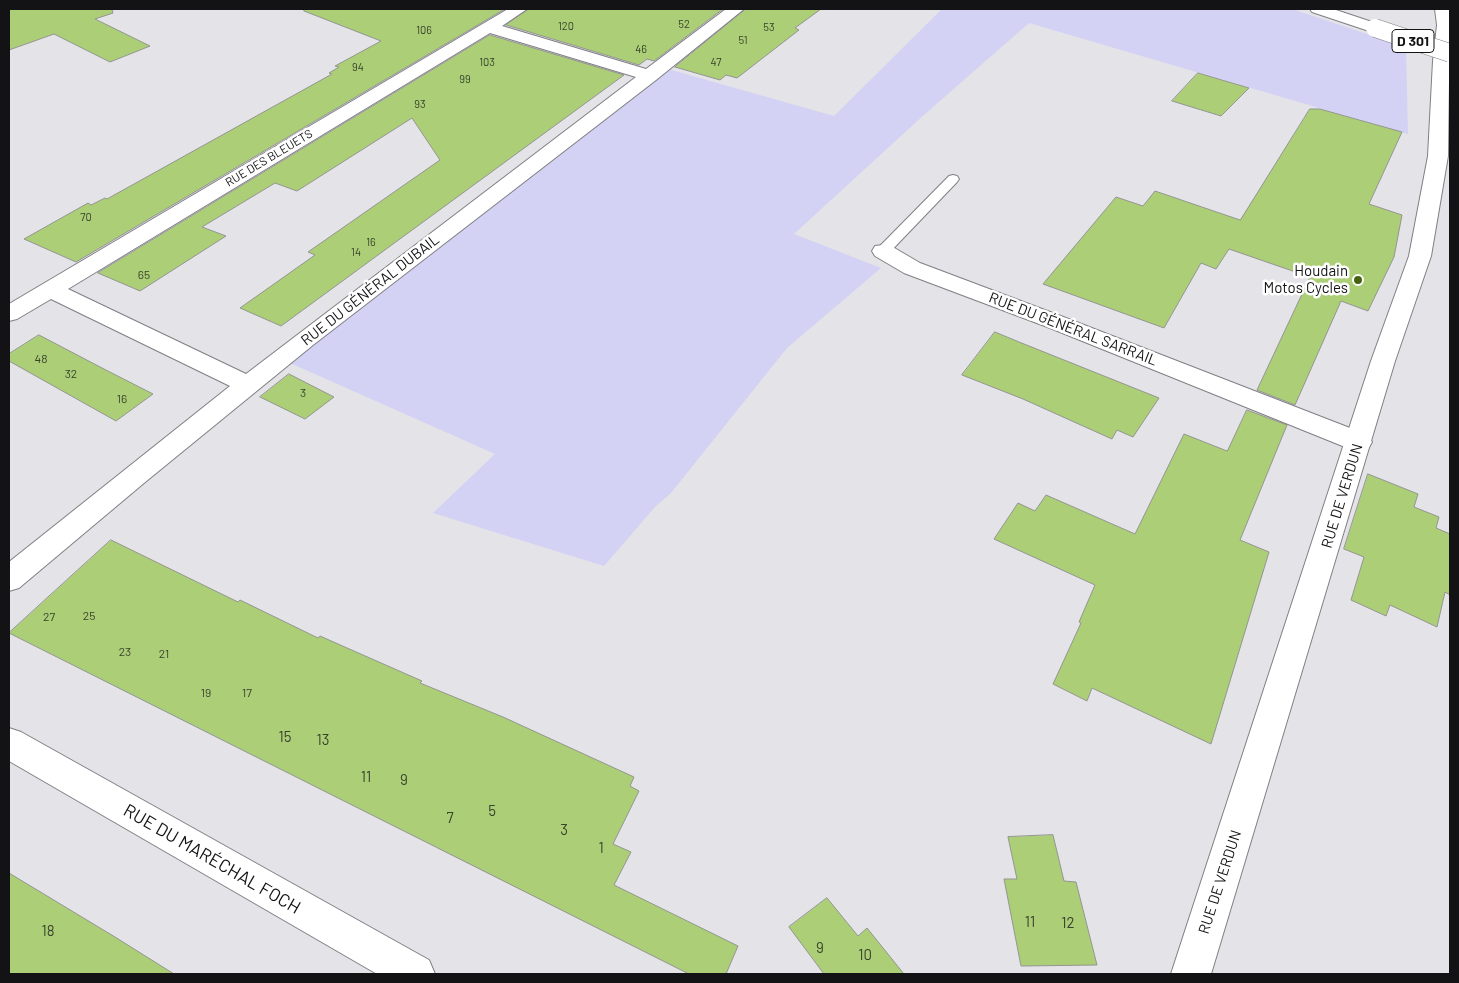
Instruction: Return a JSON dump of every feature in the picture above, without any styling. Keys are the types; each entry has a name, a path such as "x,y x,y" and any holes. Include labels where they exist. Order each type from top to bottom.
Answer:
{"main road":[{"name":"RUE DES BLEUETS","path":"9,314 518,9"},
{"name":"RUE DU GÉNÉRAL DUBAIL","path":"9,579 248,385 736,9"},
{"name":"D 301","path":"1318,9 1450,53"},
{"name":"RUE DE VERDUN","path":"1191,974 1390,341 1420,256 1438,156 1441,61 1446,20"},
{"path":"488,27 650,76"},
{"name":"RUE DU GÉNÉRAL SARRAIL","path":"883,251 912,268 1058,323 1359,442"},
{"path":"50,289 248,385"},
{"name":"RUE DU MARÉCHAL FOCH","path":"9,743 414,974"}],"lane":[{"name":"RUE DU GÉNÉRAL SARRAIL","path":"883,251 953,179"}],"shaded area":[{"path":"942,9 1292,9 1406,47 1408,134 1029,23 925,114 794,234 881,268 787,348 671,493 655,507 604,566 433,513 495,454 281,359 661,67 834,116"}],"building":[{"path":"9,9 112,9 113,13 95,19 150,46 110,62 54,34 9,50"},
{"path":"305,9 505,9 76,262 24,239 88,203 91,205 105,198 107,199 332,74 329,73 339,67 335,66 381,41 304,11"},
{"path":"529,9 723,9 654,61 647,59 639,65 506,25"},
{"path":"746,9 821,9 795,28 799,30 737,78 726,75 720,80 675,67"},
{"path":"490,35 624,75 281,326 240,308 315,255 308,252 440,160 412,118 297,191 275,183 202,227 226,236 140,291 98,273"},
{"path":"1198,73 1249,88 1221,116 1172,101"},
{"path":"1310,109 1320,109 1402,132 1369,204 1402,215 1394,257 1368,311 1341,301 1295,405 1257,390 1310,277 1229,249 1216,269 1201,263 1164,328 1043,284 1116,197 1143,206 1155,191 1240,220"},
{"path":"995,332 1159,398 1133,437 1117,430 1112,439 1023,399 962,375"},
{"path":"39,335 153,394 116,421 9,361 9,354"},
{"path":"289,374 334,397 305,419 260,397"},
{"path":"1247,410 1287,425 1240,540 1269,552 1211,744 1092,688 1087,701 1053,684 1081,623 1079,622 1095,585 994,539 1018,503 1035,511 1046,495 1135,534 1184,434 1227,451"},
{"path":"1368,474 1418,494 1414,507 1439,517 1436,528 1450,534 1450,595 1445,592 1437,627 1390,605 1386,616 1351,600 1364,557 1344,549"},
{"path":"111,540 238,602 240,600 318,638 320,636 422,681 420,683 503,717 634,777 630,786 639,791 613,844 631,852 614,885 738,946 726,974 689,974 9,633"},
{"path":"1053,835 1064,881 1076,882 1097,965 1021,966 1004,879 1017,879 1008,837"},
{"path":"9,873 115,937 174,974 9,974"},
{"path":"827,898 858,936 867,928 904,974 824,974 789,927"}],"place":[{"name":"Houdain Motos Cycles","path":"1358,280"}]}
